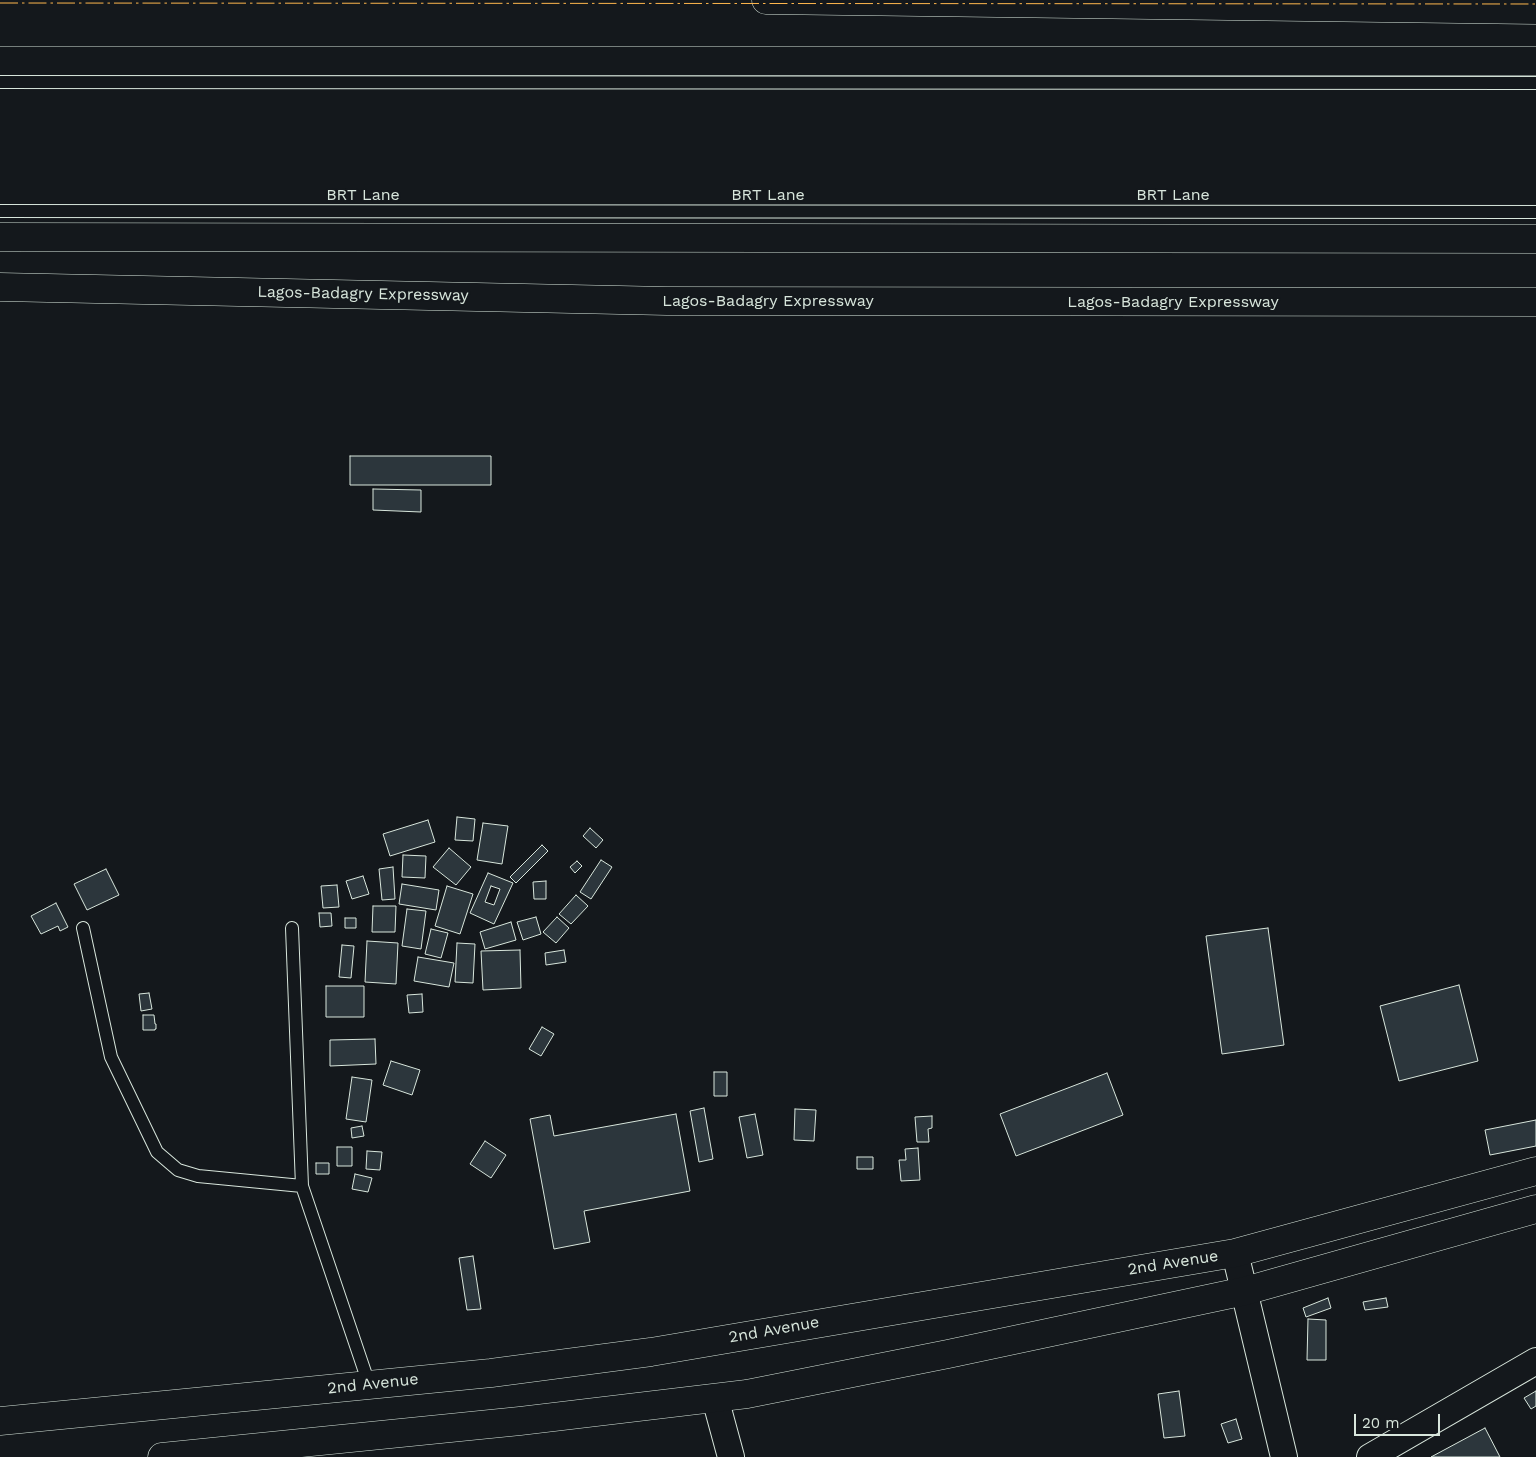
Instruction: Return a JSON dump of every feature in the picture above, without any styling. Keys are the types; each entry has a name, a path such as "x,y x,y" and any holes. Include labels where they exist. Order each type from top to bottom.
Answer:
{"main road":[{"path":"766,0 1536,10"},
{"path":"0,61 1536,62"},
{"path":"0,237 1536,239"},
{"name":"Lagos-Badagry Expressway","path":"0,287 677,301 1536,302"},
{"name":"2nd Avenue","path":"0,1421 491,1372 651,1352 1235,1253 1536,1171"},
{"path":"162,1457 520,1421 747,1394 948,1354 1245,1291 1536,1209"}],"street":[{"path":"1235,1253 1284,1457"},
{"path":"1370,1457 1536,1361"},
{"path":"715,1398 732,1457"}],"lane":[{"path":"0,82 1536,83"},
{"name":"BRT Lane","path":"0,212 1536,212"},
{"path":"83,928 111,1057 157,1152 178,1170 198,1176 302,1186"},
{"path":"292,928 302,1186 369,1384"}],"building":[{"path":"350,456 491,456 491,485 350,485"},
{"path":"373,489 421,490 421,512 373,510"},
{"path":"457,817 475,819 473,841 455,840"},
{"path":"428,820 435,842 390,856 383,834"},
{"path":"483,823 508,826 502,864 477,860"},
{"path":"590,828 603,840 596,848 583,836"},
{"path":"542,845 548,851 516,883 510,877"},
{"path":"449,848 471,867 456,885 433,867"},
{"path":"403,855 426,856 425,878 402,877"},
{"path":"601,860 612,867 591,899 580,892"},
{"path":"577,861 582,866 575,873 570,867"},
{"path":"393,867 395,899 382,900 379,869"},
{"path":"106,869 119,895 87,910 74,884"},
{"path":"488,873 513,883 494,924 470,913","holes":["491,886 500,889 494,905 485,902"]},
{"path":"363,876 369,894 352,899 346,881"},
{"path":"546,881 546,899 534,899 533,882"},
{"path":"402,884 439,890 436,910 399,904"},
{"path":"337,885 339,907 323,908 321,886"},
{"path":"447,886 473,894 460,934 435,926"},
{"path":"576,895 588,906 571,924 559,914"},
{"path":"56,903 68,927 60,931 58,926 41,934 31,916"},
{"path":"373,906 396,906 395,932 372,932"},
{"path":"407,909 426,911 421,949 402,946"},
{"path":"319,913 331,913 332,926 320,927"},
{"path":"536,917 541,934 523,940 517,922"},
{"path":"557,917 569,928 556,943 543,932"},
{"path":"345,918 356,918 356,928 345,928"},
{"path":"511,922 516,940 485,949 480,932"},
{"path":"1268,928 1284,1045 1222,1054 1206,936"},
{"path":"431,929 448,933 441,958 425,954"},
{"path":"367,941 398,943 396,984 365,982"},
{"path":"457,943 475,944 473,983 455,982"},
{"path":"342,945 354,946 351,978 339,977"},
{"path":"520,950 521,988 483,990 481,951"},
{"path":"564,950 566,962 546,965 545,953"},
{"path":"418,957 454,963 449,987 414,981"},
{"path":"1459,985 1478,1061 1399,1081 1380,1006"},
{"path":"326,986 364,986 364,1017 326,1017"},
{"path":"149,993 152,1009 141,1011 139,994"},
{"path":"422,994 423,1012 409,1013 407,995"},
{"path":"143,1015 154,1015 155,1030 143,1030"},
{"path":"542,1027 554,1034 541,1056 529,1049"},
{"path":"375,1039 376,1064 330,1066 330,1040"},
{"path":"391,1061 420,1070 412,1095 383,1085"},
{"path":"714,1072 727,1072 727,1096 714,1096"},
{"path":"1107,1073 1123,1115 1016,1156 1000,1114"},
{"path":"352,1077 372,1080 366,1122 346,1119"},
{"path":"704,1108 713,1159 699,1162 690,1111"},
{"path":"795,1109 816,1110 814,1141 794,1140"},
{"path":"676,1114 690,1191 584,1211 590,1242 554,1249 530,1119 550,1115 554,1136"},
{"path":"755,1114 763,1155 747,1158 739,1117"},
{"path":"932,1116 932,1128 928,1129 929,1142 917,1142 915,1117"},
{"path":"1536,1120 1536,1146 1490,1155 1485,1130"},
{"path":"362,1126 364,1136 352,1138 351,1128"},
{"path":"485,1141 506,1155 491,1178 470,1164"},
{"path":"337,1147 352,1147 352,1166 337,1166"},
{"path":"918,1148 920,1180 901,1181 899,1160 906,1160 905,1149"},
{"path":"367,1151 382,1152 380,1170 366,1169"},
{"path":"857,1157 873,1157 873,1169 857,1169"},
{"path":"316,1163 329,1163 329,1174 316,1174"},
{"path":"355,1174 372,1178 368,1192 352,1189"},
{"path":"473,1256 481,1309 467,1310 459,1258"},
{"path":"1328,1298 1331,1308 1306,1317 1303,1308"},
{"path":"1386,1298 1388,1307 1365,1310 1363,1302"},
{"path":"1308,1319 1326,1320 1326,1360 1307,1360"},
{"path":"1179,1391 1185,1436 1164,1438 1158,1394"},
{"path":"1536,1391 1536,1406 1531,1409 1524,1398"},
{"path":"1236,1419 1242,1439 1228,1443 1221,1424"},
{"path":"1485,1428 1500,1457 1431,1457"}],"power":[{"path":"0,3 1536,4"}]}
